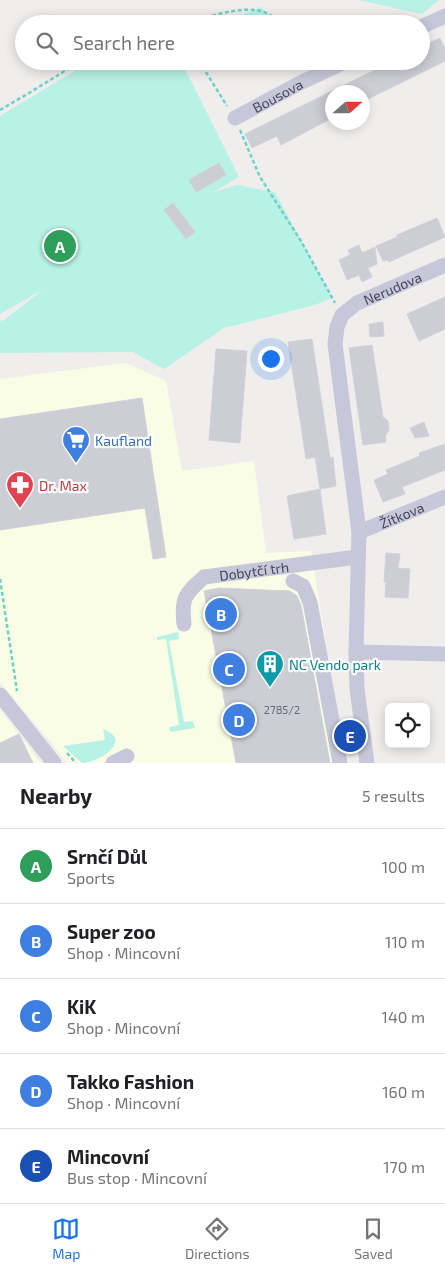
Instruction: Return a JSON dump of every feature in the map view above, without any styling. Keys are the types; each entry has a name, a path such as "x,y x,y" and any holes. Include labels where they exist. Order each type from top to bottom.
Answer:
{"street":[{"path":"430,23 445,16"},
{"name":"Bousova","path":"235,118 328,70"},
{"name":"Nerudova","path":"342,315 357,303 445,265"},
{"path":"342,315 337,327 335,344 359,532 357,557 357,689 367,763"},
{"name":"Žítkova","path":"359,532 445,497"},
{"name":"Dobytčí trh","path":"184,624 182,607 189,590 204,577 357,557"},
{"path":"293,581 303,586 310,602 340,763"},
{"path":"356,652 445,654"},
{"path":"0,695 54,763"},
{"path":"113,763 127,756"}],"path":[{"path":"213,15 241,6"},
{"path":"268,8 272,15"},
{"path":"0,110 66,70"},
{"path":"205,70 235,118 260,177 301,241 342,315"},
{"path":"0,578 18,696"},
{"path":"63,748 76,763"}],"shaded area":[{"path":"126,363 166,381 182,471 254,461 266,553 311,551 345,763 68,763 0,682 0,379"},
{"path":"0,710 41,763 0,763"}],"green space":[{"path":"358,0 439,0 422,14"},
{"path":"262,7 265,15 242,15"},
{"path":"76,70 186,70 239,177 214,192 237,185 275,192 332,298 315,305 224,328 164,369 133,352 0,353 0,321 4,320 44,289 0,314 0,116"},
{"path":"178,632 179,639 169,641 184,722 193,721 195,728 171,732 170,727 179,725 166,639 157,640 157,637"},
{"path":"103,729 112,734 115,739 114,745 97,759 82,763 63,746 105,740"}],"building":[{"path":"440,38 445,48 445,61 430,68 430,43"},
{"path":"375,70 427,70 370,98 370,85 344,85"},
{"path":"325,95 325,122 281,145 277,136 252,148 245,134"},
{"path":"219,163 226,175 196,192 189,180"},
{"path":"173,203 195,232 186,239 164,210"},
{"path":"437,218 445,237 389,262 388,260 383,261 376,246"},
{"path":"359,245 362,253 375,247 377,264 368,268 372,277 362,282 359,275 347,280 339,260 350,255 348,250"},
{"path":"445,297 445,329 419,341 407,314"},
{"path":"383,322 384,336 370,337 369,324"},
{"path":"312,339 330,458 333,457 336,486 320,489 315,457 306,459 288,342"},
{"path":"372,345 383,417 388,421 389,430 385,436 386,442 363,445 349,348"},
{"path":"216,349 247,351 240,443 209,440"},
{"name":"Kaufland","path":"142,398 166,557 153,559 145,508 0,530 0,419"},
{"path":"424,422 429,436 415,438 410,428"},
{"path":"445,444 445,470 402,487 405,494 383,502 374,480 388,474 386,470 420,456 419,453"},
{"path":"320,489 326,534 294,539 287,496"},
{"path":"386,553 400,554 398,568 410,569 408,598 385,597"},
{"name":"NC Vendo park","path":"219,588 290,591 297,596 301,605 330,763 236,763 204,591"},
{"path":"19,734 33,763 0,763 0,743"}],"place":[{"name":"Srnčí Důl","path":"60,246"},
{"name":"Kaufland","path":"76,464"},
{"name":"Dr. Max","path":"20,509"},
{"name":"Super zoo","path":"221,614"},
{"name":"KiK","path":"229,669"},
{"name":"NC Vendo park","path":"270,688"},
{"name":"Takko Fashion","path":"239,720"},
{"name":"Mincovní","path":"350,736"}]}
